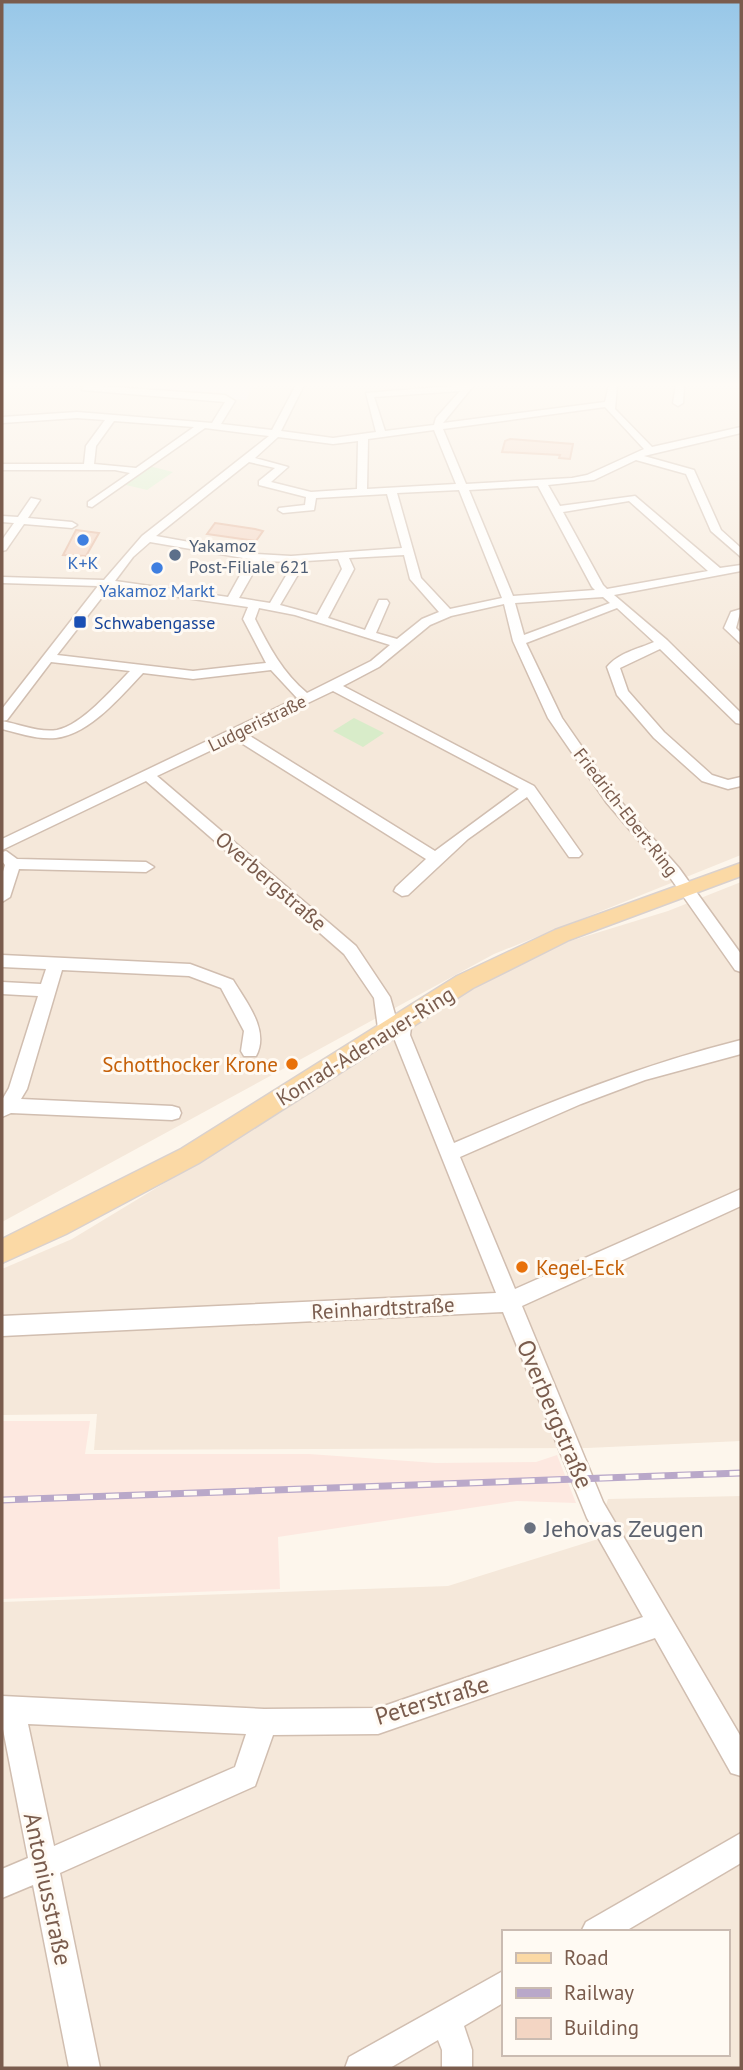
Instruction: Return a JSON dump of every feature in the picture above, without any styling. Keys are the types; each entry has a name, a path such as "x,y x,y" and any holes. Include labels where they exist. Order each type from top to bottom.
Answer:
{"main road":[{"name":"Konrad-Adenauer-Ring","path":"2,1251 57,1226 190,1156 395,1025 536,946 741,869"}],"street":[{"path":"92,504 123,482"},
{"path":"4,712 104,583 146,538 220,482"},
{"path":"265,482 263,483 311,495 555,482"},
{"path":"362,482 362,491"},
{"name":"Friedrich-Ebert-Ring","path":"461,482 508,600 519,641 544,697 579,756 741,966"},
{"path":"694,482 716,531 741,554"},
{"path":"542,483 604,593 663,643 741,719"},
{"path":"391,490 416,579 447,613"},
{"path":"283,510 310,508 311,495"},
{"path":"557,510 631,498 718,573"},
{"path":"2,548 35,500"},
{"path":"2,519 72,525"},
{"path":"146,538 256,557 300,559 408,551"},
{"path":"321,619 348,569 341,556"},
{"path":"232,601 256,557"},
{"path":"273,607 300,565 300,559"},
{"name":"Ludgeristraße","path":"2,845 333,686 375,664 426,622 447,613 508,600 604,593 741,568"},
{"path":"2,581 104,583 255,604 321,619 399,644"},
{"path":"369,635 383,603"},
{"path":"255,604 249,619 273,666 284,681 306,699"},
{"path":"519,641 617,604"},
{"path":"741,612 735,615 730,628 741,640"},
{"path":"663,643 619,661 613,667 622,692 659,735 706,778 728,785 741,781"},
{"path":"47,658 138,671 192,675 273,666"},
{"path":"2,725 53,734 64,732 102,705 138,671"},
{"path":"333,686 529,789 574,854"},
{"path":"235,733 434,857"},
{"name":"Overbergstraße","path":"147,775 343,943 361,962 382,997 387,1017 401,1035 595,1510 741,1763"},
{"path":"402,891 434,857 468,828 529,789"},
{"path":"2,851 13,864 146,867"},
{"path":"2,897 13,864"},
{"path":"2,961 190,970 213,976 227,984 253,1031 250,1051"},
{"path":"5,1108 18,1089 56,963"},
{"path":"2,988 48,990"},
{"path":"382,997 402,1008 389,1041 405,1048"},
{"path":"448,1153 631,1078 741,1047"},
{"path":"5,1108 172,1113"},
{"name":"Reinhardtstraße","path":"2,1326 508,1302 741,1197"},
{"name":"Peterstraße","path":"7,1709 264,1722 378,1721 661,1623"},
{"name":"Antoniusstraße","path":"7,1709 85,2068"},
{"path":"2,1884 245,1776 264,1722"},
{"path":"599,1930 741,1847"},
{"path":"360,2068 502,1987"},
{"path":"446,2019 457,2050 457,2068"}],"shaded area":[{"path":"2,482 741,482 741,855 494,954 2,1222"},
{"path":"741,882 741,1441 587,1448 94,1450 97,1414 2,1415 2,1269 72,1239 280,1113 420,1020 541,950 668,911"},
{"path":"2,1421 90,1421 85,1454 309,1454 436,1463 536,1462 557,1455 576,1503 517,1501 278,1537 280,1589 2,1599"},
{"path":"741,1496 741,2068 2,2068 2,1602 448,1586 595,1540 608,1499"}],"green space":[{"path":"126,482 159,482 147,490 122,484"},
{"path":"354,718 384,733 363,747 333,731"}],"building":[{"path":"215,523 263,531 256,541 207,534"},
{"name":"K+K","path":"76,530 99,533 86,556 63,555"}],"railway":[{"path":"2,1500 741,1473"}],"place":[{"name":"K+K","path":"83,540"},
{"name":"Yakamoz Post-Filiale 621","path":"175,555"},
{"name":"Yakamoz Markt","path":"157,568"},
{"name":"Schwabengasse","path":"80,622"},
{"name":"Schotthocker Krone","path":"292,1064"},
{"name":"Kegel-Eck","path":"522,1267"},
{"name":"Jehovas Zeugen","path":"530,1528"}]}
